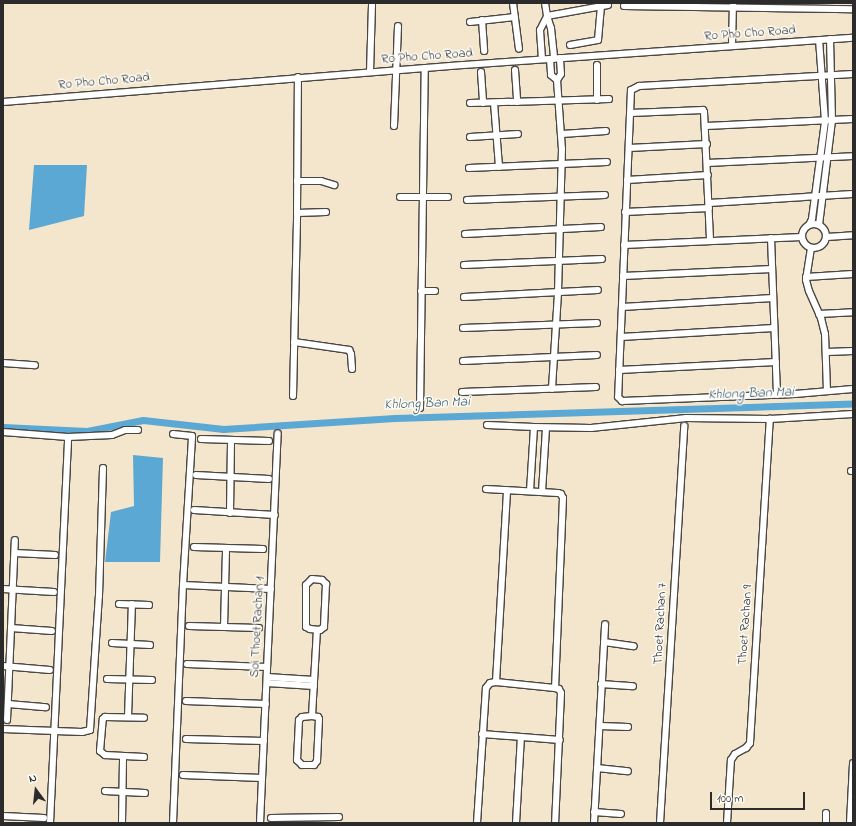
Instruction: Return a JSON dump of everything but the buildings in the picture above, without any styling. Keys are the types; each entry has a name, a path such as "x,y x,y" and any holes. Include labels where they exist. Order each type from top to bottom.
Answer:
{"street":[{"path":"370,72 372,3"},
{"path":"513,3 518,49"},
{"path":"545,3 551,28 555,58 561,74 557,80 562,134 562,163 558,293 552,389"},
{"path":"547,16 608,5"},
{"path":"732,46 733,5"},
{"path":"624,6 762,5 853,9"},
{"path":"570,45 598,40 601,7"},
{"path":"542,59 540,30 547,16"},
{"path":"470,22 515,17"},
{"path":"482,20 484,52"},
{"path":"394,126 398,26"},
{"name":"Ro Pho Cho Road","path":"3,102 555,58 853,38"},
{"path":"819,225 832,120 830,39"},
{"path":"809,225 819,225 825,229 827,236 822,246 811,248 805,244 802,237 803,231 812,219 825,121 818,40"},
{"path":"555,58 551,76 557,80"},
{"path":"597,100 598,65"},
{"path":"420,408 425,68"},
{"path":"515,70 517,102"},
{"path":"481,72 483,103"},
{"path":"853,74 635,87 631,90 618,397 622,401 777,395 853,389"},
{"path":"293,396 298,78"},
{"path":"470,104 559,100 609,100"},
{"path":"494,102 499,167"},
{"path":"631,113 703,110 706,117 710,241"},
{"path":"706,126 853,119"},
{"path":"562,134 606,131"},
{"path":"470,137 497,134 518,134"},
{"path":"629,148 707,144"},
{"path":"707,163 820,159 827,157 853,156"},
{"path":"469,168 607,162"},
{"path":"627,180 708,175"},
{"path":"297,181 321,181 334,185"},
{"path":"626,212 823,195 853,194"},
{"path":"468,200 605,195"},
{"path":"400,197 448,197"},
{"path":"297,213 326,212"},
{"path":"465,234 601,227"},
{"path":"827,236 853,235"},
{"path":"624,245 802,237"},
{"path":"771,238 777,395"},
{"path":"811,248 806,277 809,291 819,314 825,334 827,352 827,390"},
{"path":"464,265 602,259"},
{"path":"623,276 772,269"},
{"path":"806,277 853,274"},
{"path":"464,297 598,290"},
{"path":"421,291 435,291"},
{"path":"622,307 773,298"},
{"path":"819,314 853,312"},
{"path":"463,328 598,323"},
{"path":"621,337 774,328"},
{"path":"294,342 348,350 351,354 352,369"},
{"path":"827,352 853,351"},
{"path":"463,361 597,355"},
{"path":"619,370 776,362"},
{"path":"3,363 34,365"},
{"path":"462,392 596,387"},
{"path":"487,425 546,428 591,428 686,418 770,419 853,414"},
{"name":"Thoet Rachan 9","path":"727,823 731,760 735,754 746,748 750,743 770,419"},
{"name":"Thoet Rachan 7","path":"660,823 684,426"},
{"path":"530,492 534,427"},
{"path":"542,492 546,428"},
{"path":"3,432 68,438 112,435 125,430 138,430"},
{"name":"Soi Thoet Rachan 1","path":"260,823 278,433"},
{"path":"173,434 192,436 183,585 173,823"},
{"path":"50,823 53,731 68,438"},
{"path":"201,439 269,441"},
{"path":"230,513 231,440"},
{"path":"90,730 99,596 103,468"},
{"path":"196,475 269,479"},
{"path":"486,489 558,493 563,498 555,688"},
{"path":"496,682 507,490"},
{"path":"194,510 274,515"},
{"path":"7,720 8,704 6,667 12,628 15,540"},
{"path":"194,547 263,549"},
{"path":"224,627 226,548"},
{"path":"15,553 55,555"},
{"path":"312,580 322,580 326,584 324,627 317,630 306,627 306,585 312,580"},
{"path":"183,585 271,589"},
{"path":"3,589 54,592"},
{"path":"119,604 149,605"},
{"path":"128,717 132,604"},
{"path":"594,823 604,624"},
{"path":"189,626 259,628"},
{"path":"12,628 52,630"},
{"path":"312,716 317,630"},
{"path":"604,642 634,646"},
{"path":"112,643 150,644"},
{"path":"187,664 267,667"},
{"path":"6,667 50,670"},
{"path":"107,679 152,680"},
{"path":"267,680 314,683"},
{"path":"477,823 486,688 490,684 496,682 555,688 561,693 555,823"},
{"path":"601,684 634,686"},
{"path":"186,701 266,704"},
{"path":"8,704 46,707"},
{"path":"312,716 316,716 319,719 317,761 314,765 302,765 297,760 299,720 302,717 312,716"},
{"path":"144,718 105,717 103,719 101,732 100,752 102,754 123,757 144,758"},
{"path":"600,726 628,727"},
{"path":"3,730 82,732 90,730 101,732"},
{"path":"482,734 560,740"},
{"path":"516,823 521,737"},
{"path":"186,739 264,741"},
{"path":"122,823 123,757"},
{"path":"850,823 853,764"},
{"path":"597,768 628,770"},
{"path":"183,775 262,778"},
{"path":"105,791 145,793"},
{"path":"594,812 621,814"},
{"path":"826,813 826,823"},
{"path":"3,816 44,818"},
{"path":"271,818 305,820 339,817"}],"water":[{"path":"34,165 87,165 84,216 29,230"},
{"path":"133,455 163,458 160,562 105,562 111,512 134,506"}],"waterway":[{"name":"Khlong Ban Mai","path":"3,427 87,431 143,420 223,429 395,418 853,404"}]}
